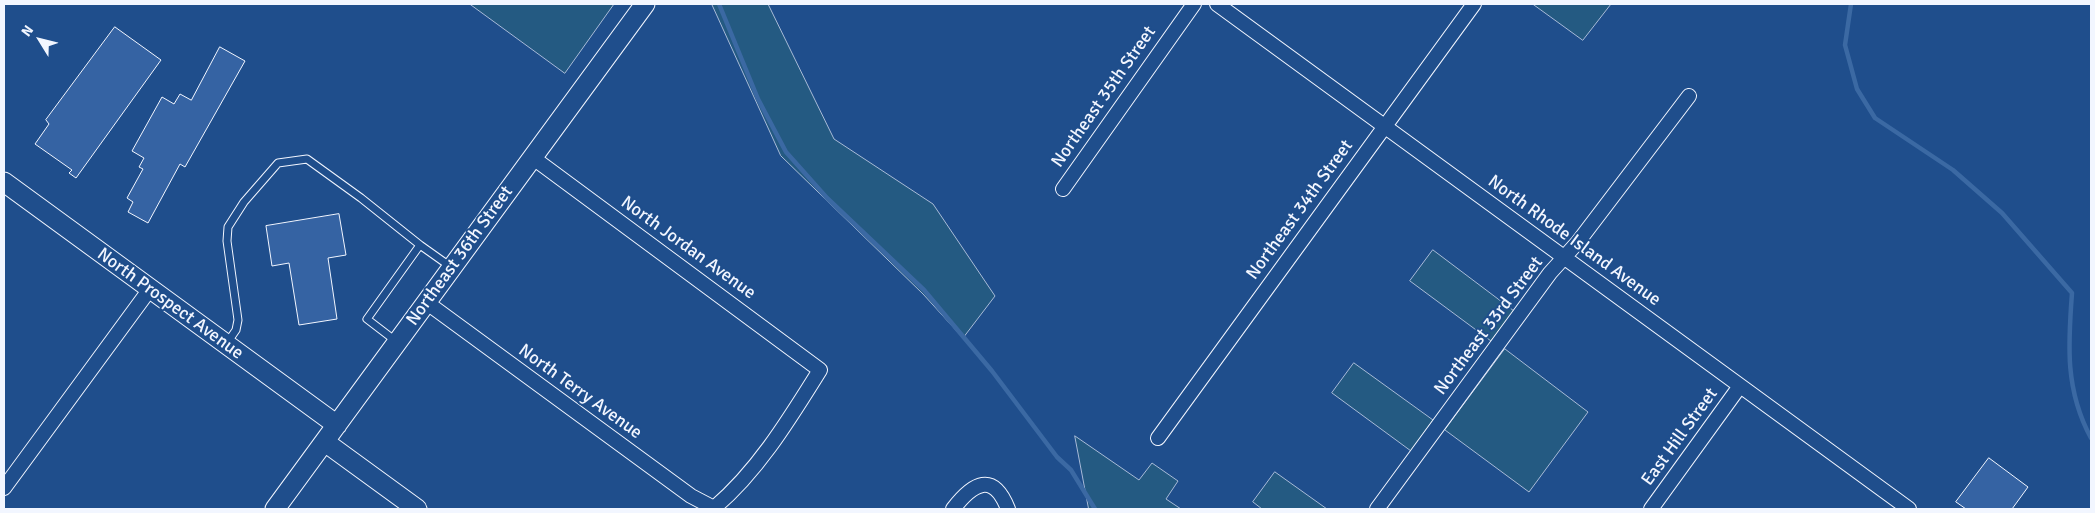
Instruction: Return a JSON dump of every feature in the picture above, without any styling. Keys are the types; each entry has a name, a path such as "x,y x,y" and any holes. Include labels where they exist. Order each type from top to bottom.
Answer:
{"main road":[{"name":"Northeast 36th Street","path":"275,509 645,4"},
{"name":"North Prospect Avenue","path":"4,182 337,425"},
{"path":"325,442 417,509"}],"street":[{"name":"Northeast 35th Street","path":"1062,188 1194,4"},
{"name":"North Rhode Island Avenue","path":"1217,4 1909,509"},
{"name":"Northeast 34th Street","path":"1158,438 1384,125 1474,4"},
{"name":"Northeast 33rd Street","path":"1377,509 1550,273 1565,258 1689,96"},
{"name":"North Jordan Avenue","path":"532,157 820,370 799,404 736,489 714,508"},
{"path":"4,488 150,289"},
{"name":"North Terry Avenue","path":"426,302 691,496 714,508"},
{"name":"East Hill Street","path":"1651,509 1740,386"},
{"path":"953,509 973,487 982,484 989,485 1001,495 1008,509"}],"lane":[{"path":"226,344 236,330 238,320 227,241 228,227 244,202 278,163 307,159 452,267"},
{"path":"397,342 367,319 420,245"}],"shaded area":[{"path":"470,4 614,4 565,73"},
{"path":"712,4 768,4 834,139 933,204 995,296 963,338 923,294 781,156"},
{"path":"1533,4 1611,4 1583,40"},
{"path":"1433,250 1514,311 1491,341 1410,281"},
{"path":"1505,349 1588,412 1529,492 1445,430"},
{"path":"1354,363 1433,420 1411,451 1332,393"},
{"path":"1075,436 1139,480 1152,463 1178,481 1166,499 1181,509 1089,509"},
{"path":"1275,472 1327,509 1262,509 1253,502"}],"building":[{"path":"115,27 161,60 76,178 69,173 72,170 35,144 49,124 46,120"},
{"path":"220,47 245,61 185,167 180,164 148,223 128,212 133,202 127,198 143,169 139,167 144,158 132,151 162,97 174,104 180,94 191,100"},
{"path":"339,214 346,255 328,258 337,319 299,325 289,263 272,266 266,226"},
{"path":"1989,458 2028,487 2012,509 1966,509 1956,502"}],"waterway":[{"path":"719,4 758,99 786,152 827,198 924,290 992,371 1057,457 1071,470 1095,509"},
{"path":"1851,4 1845,45 1857,89 1875,118 1953,170 2002,213 2072,293 2070,367 2076,402 2091,438"}]}
